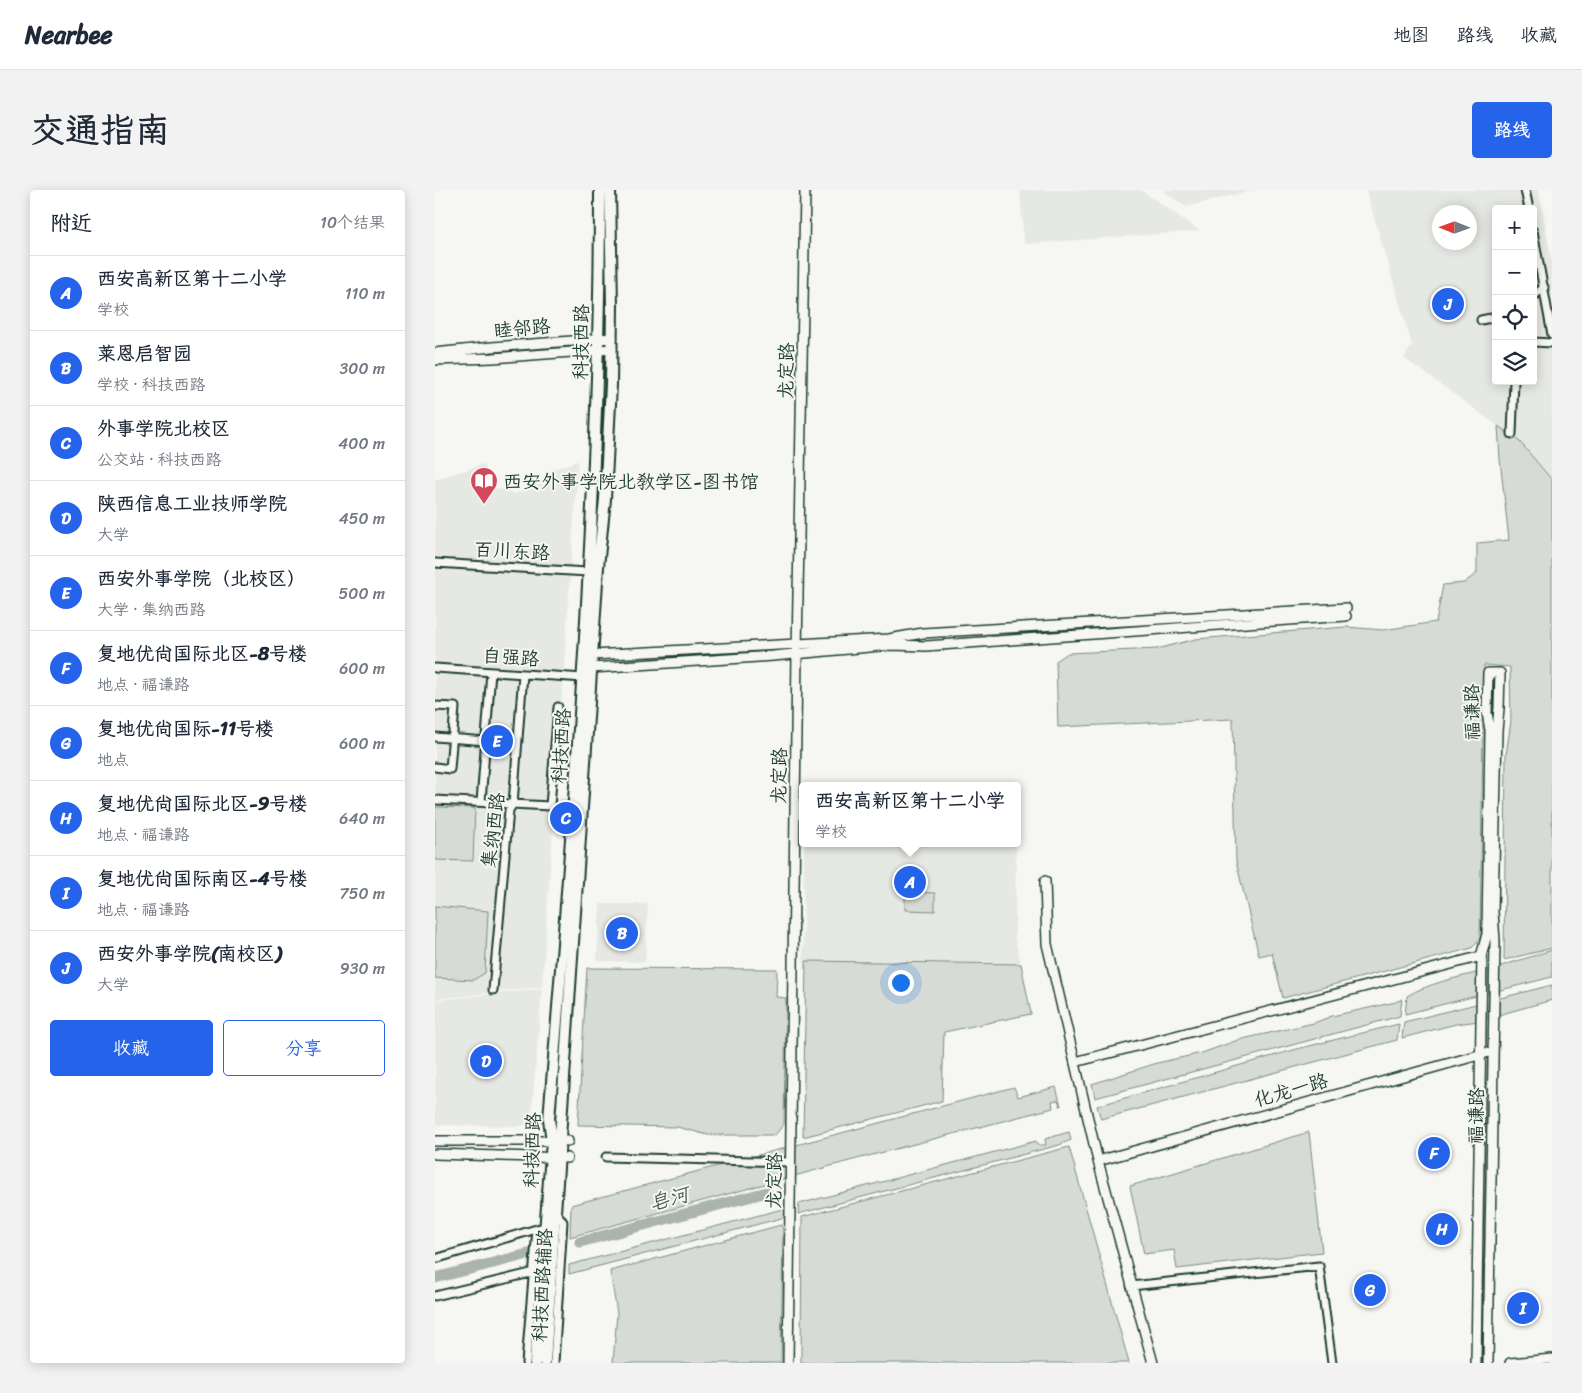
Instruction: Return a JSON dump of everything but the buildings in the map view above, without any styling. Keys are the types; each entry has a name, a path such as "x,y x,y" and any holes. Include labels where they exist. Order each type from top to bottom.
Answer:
{"main road":[{"name":"科技西路","path":"560,1141 549,1119 584,678 599,350 600,190"},
{"name":"科技西路","path":"545,1363 598,567 605,499 612,349 610,190"},
{"name":"科技西路","path":"535,1363 541,1228 559,1158"}],"street":[{"name":"龙定路","path":"787,1363 805,190"},
{"path":"1525,190 1528,205"},
{"path":"1537,250 1552,335"},
{"path":"1535,295 1544,286"},
{"path":"1481,320 1492,318"},
{"name":"睦邻路","path":"435,353 612,338"},
{"path":"1537,342 1552,343"},
{"name":"睦邻路","path":"435,360 493,358 612,349"},
{"path":"1512,434 1514,385"},
{"name":"百川东路","path":"435,564 588,572"},
{"path":"591,668 773,656 797,648 932,633 1346,612 926,646 891,645 797,648 592,655"},
{"name":"自强路","path":"435,668 584,678"},
{"path":"481,802 491,672"},
{"name":"福谦路","path":"1476,1363 1482,956 1487,934 1490,730 1487,713 1488,673 1500,673 1493,912 1495,941 1488,1363"},
{"name":"集纳西路","path":"493,990 509,810 513,804 523,674"},
{"path":"435,706 455,707 450,768 435,767"},
{"path":"435,800 550,806 557,707"},
{"path":"435,737 486,741"},
{"path":"1045,881 1047,944 1098,1161 1153,1363"},
{"path":"1075,1062 1482,956"},
{"name":"化龙一路","path":"1098,1161 1493,1051"},
{"path":"435,1141 560,1141"},
{"path":"435,1154 559,1158"},
{"path":"606,1157 790,1162"},
{"name":"科技西路辅路","path":"554,1363 563,1222 556,1212"},
{"path":"435,1258 541,1228"},
{"path":"1131,1286 1319,1266 1332,1363"},
{"path":"435,1296 538,1271"},
{"name":"科技西路辅路","path":"526,1363 538,1271"},
{"path":"1510,1363 1552,1359"}],"shaded area":[{"path":"1020,190 1141,190 1200,231 1024,244"},
{"path":"1162,190 1254,190 1186,207"},
{"path":"1366,190 1539,190 1552,263 1552,480 1519,441 1404,358 1412,345"},
{"path":"1498,426 1519,441 1552,480 1552,948 1504,960 1506,755 1511,721 1510,667 1484,665 1480,938 1472,948 1283,998 1272,953 1259,956 1236,861 1233,719 1058,727 1056,661 1068,653 1157,649 1196,639 1346,627 1383,630 1436,622 1443,585 1464,583 1477,573 1477,543 1509,540"},
{"path":"578,461 542,987 435,999 435,480 484,464 491,487 515,494 551,481 548,471"},
{"path":"435,807 475,808 473,861 435,860"},
{"path":"804,847 1016,847 1015,939 1021,964 803,961"},
{"path":"905,892 935,893 935,911 905,910"},
{"path":"600,904 648,904 645,962 597,961"},
{"path":"435,906 488,911 485,973 473,980 435,978"},
{"path":"1552,950 1552,977 1485,994 1485,971"},
{"path":"806,961 1021,964 1031,1014 944,1032 942,1101 803,1137"},
{"path":"587,968 777,969 776,997 786,998 784,1124 775,1135 708,1135 677,1127 578,1125"},
{"path":"1480,972 1480,995 1405,1014 1407,996 1415,991 1433,984"},
{"path":"1552,985 1552,1000 1484,1019 1485,1002"},
{"path":"542,989 531,1121 522,1126 435,1125 435,1000"},
{"path":"1402,999 1400,1016 1095,1098 1092,1084 1157,1063 1202,1053 1238,1040 1314,1023 1332,1016"},
{"path":"1480,1003 1479,1021 1456,1024 1402,1038 1404,1022"},
{"path":"1399,1024 1397,1040 1101,1119 1097,1106 1297,1049"},
{"path":"1014,1087 1018,1097 1056,1087 1061,1106 1058,1100 1052,1101 1053,1108 570,1237 571,1205"},
{"path":"1069,1132 1071,1140 1059,1145 798,1214 799,1204 1036,1141 1037,1145 1046,1145 1045,1139"},
{"path":"1309,1132 1322,1252 1177,1269 1174,1250 1144,1254 1130,1186"},
{"path":"1069,1147 1129,1363 801,1363 802,1217"},
{"path":"794,1206 793,1215 569,1274 569,1265"},
{"path":"781,1225 783,1230 781,1363 613,1363 617,1313 610,1271"}],"waterway":[{"name":"皂河","path":"580,1242 767,1192"},
{"name":"皂河","path":"435,1278 528,1254"}],"place":[{"name":"西安外事学院(南校区)","path":"1448,304"},
{"name":"西安外事学院北教学区-图书馆","path":"484,505"},
{"name":"西安外事学院（北校区）","path":"497,741"},
{"name":"外事学院北校区","path":"566,818"},
{"name":"西安高新区第十二小学","path":"910,882"},
{"name":"莱恩启智园","path":"622,933"},
{"name":"陕西信息工业技师学院","path":"486,1061"},
{"name":"复地优尚国际北区-8号楼","path":"1434,1153"},
{"name":"复地优尚国际北区-9号楼","path":"1442,1229"},
{"name":"复地优尚国际-11号楼","path":"1370,1290"},
{"name":"复地优尚国际南区-4号楼","path":"1523,1308"}]}
